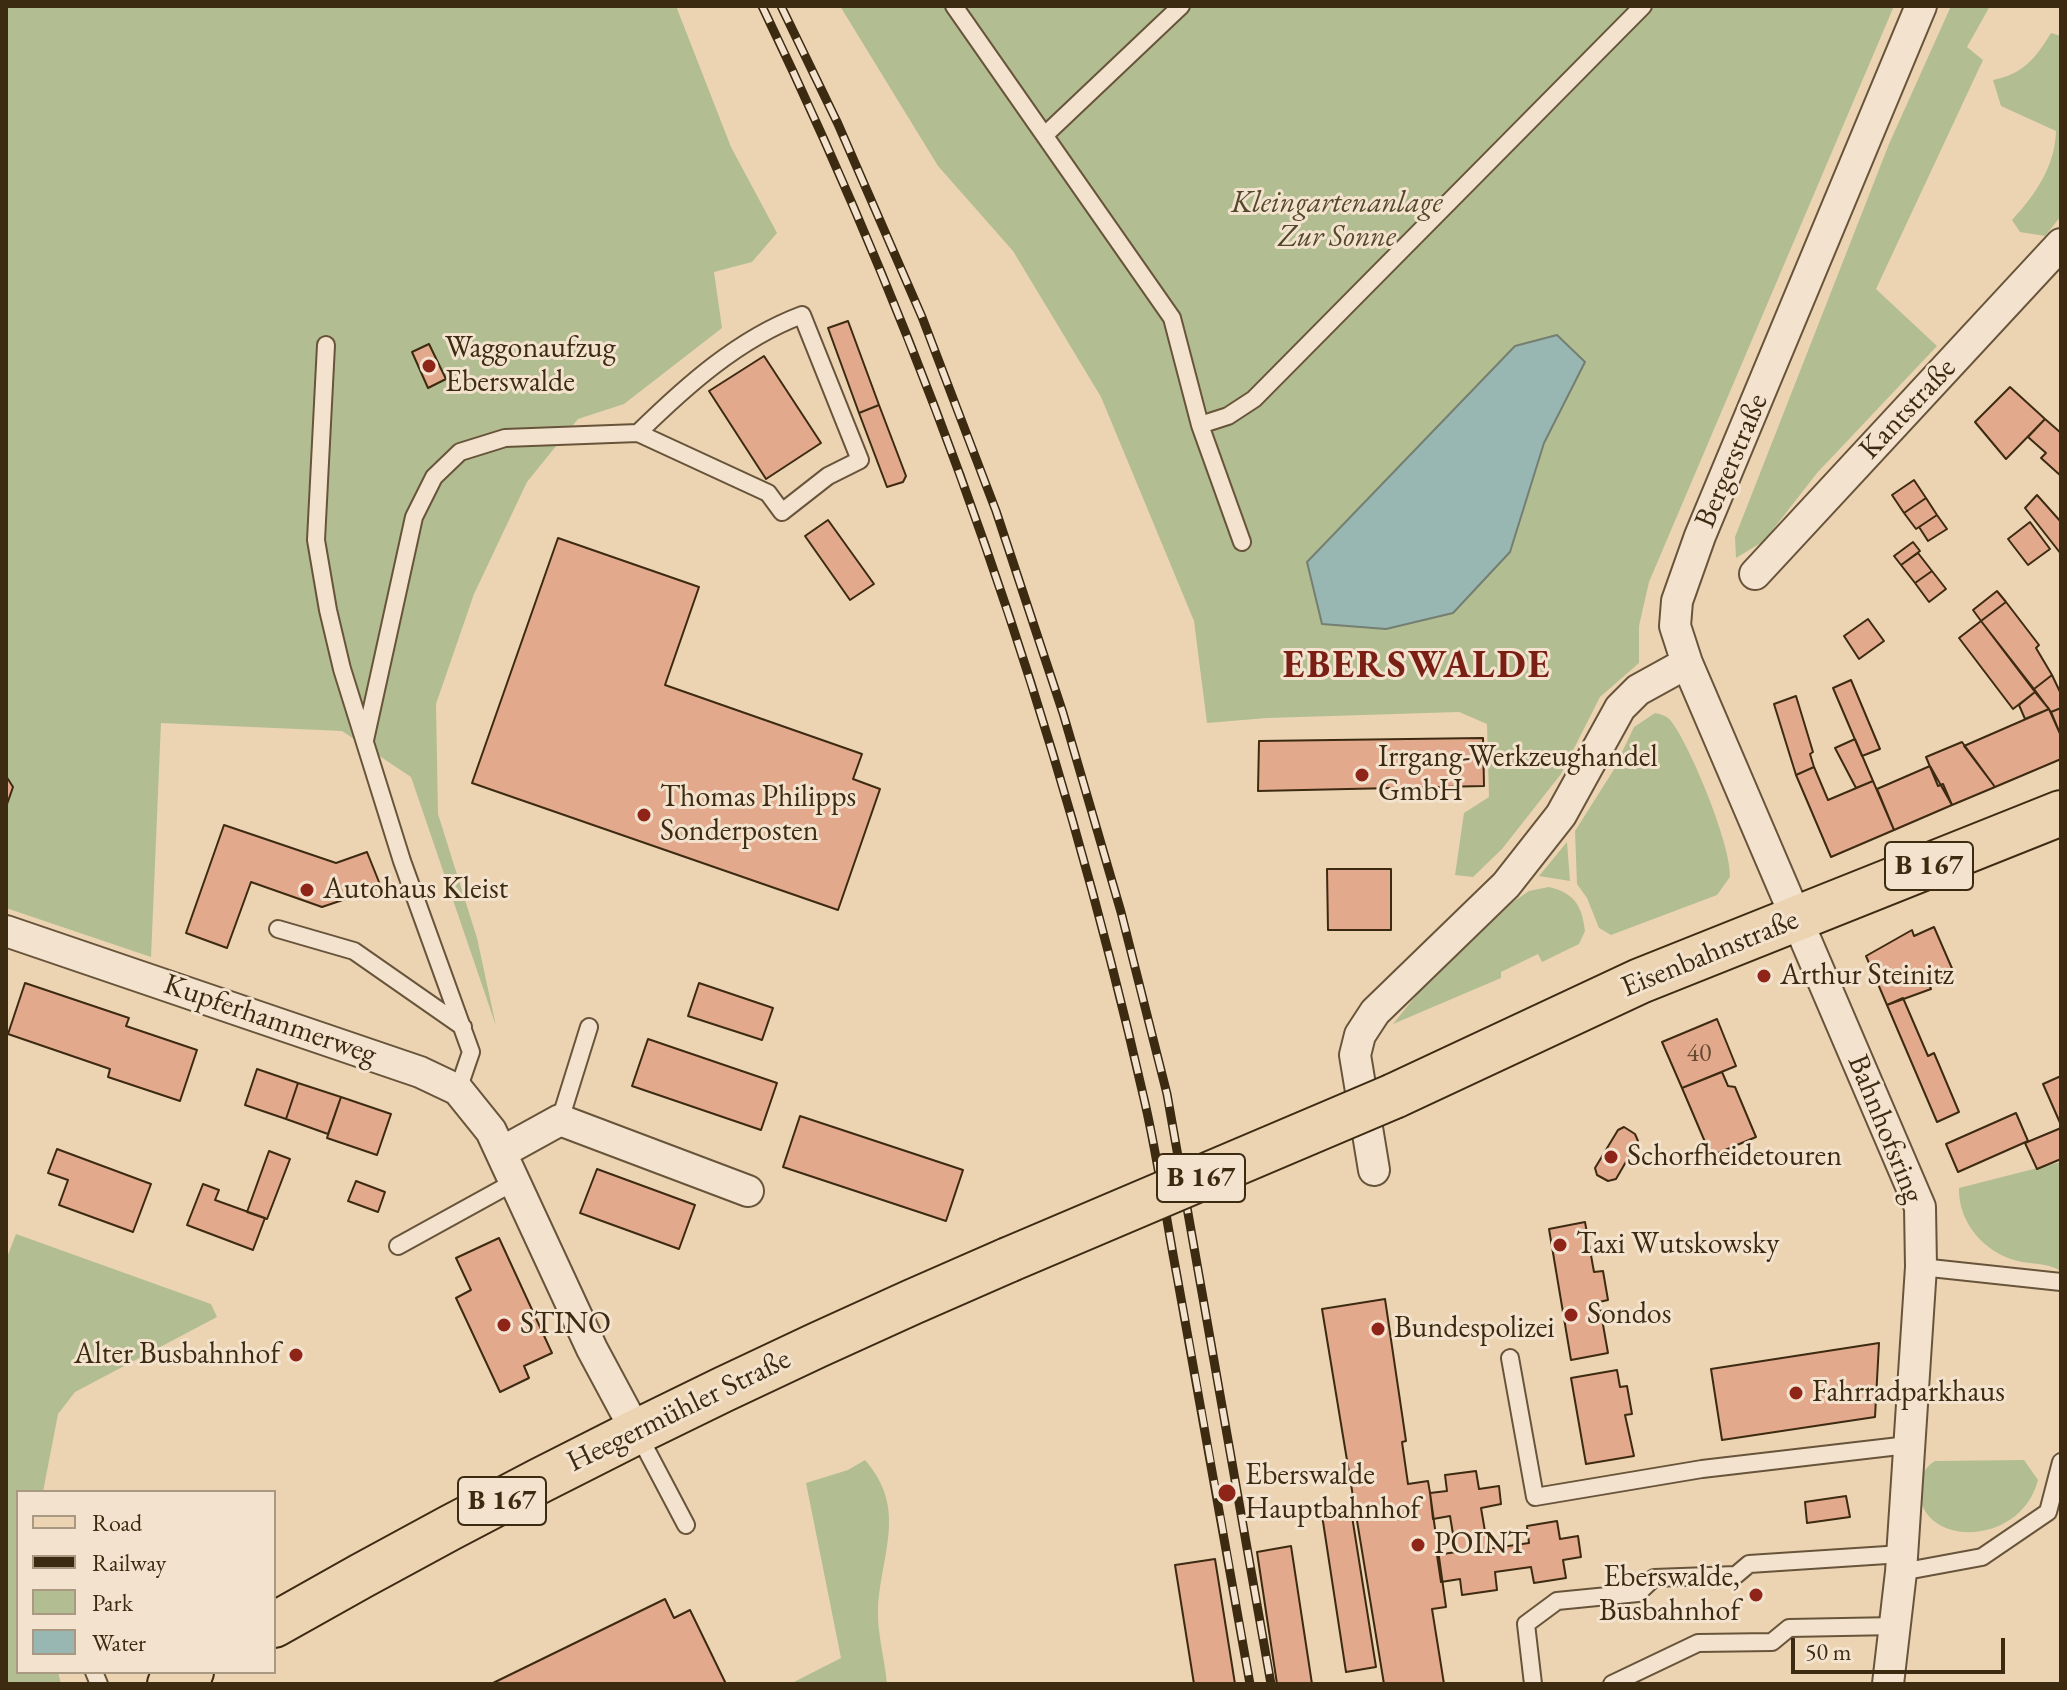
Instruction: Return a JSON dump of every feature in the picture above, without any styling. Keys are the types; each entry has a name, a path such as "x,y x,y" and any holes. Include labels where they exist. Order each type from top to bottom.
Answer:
{"main road":[{"name":"Eisenbahnstraße","path":"1008,1260 1394,1096 1640,981 2061,813"},
{"name":"Heegermühler Straße","path":"276,1624 636,1431 828,1339 1008,1260"},
{"path":"170,1684 188,1674"}],"street":[{"name":"Bergerstraße","path":"1797,919 1687,663 1675,626 1677,601 1700,536 1921,6"},
{"name":"Kantstraße","path":"1755,574 2061,244"},
{"path":"1374,1170 1355,1055 1360,1035 1375,1012 1506,885 1561,815 1620,708 1638,690 1687,663"},
{"name":"Bahnhofsring","path":"1797,919 1920,1207 1921,1267 1901,1563 1888,1684"},
{"name":"Kupferhammerweg","path":"6,931 420,1072 458,1090 502,1152 592,1349 636,1431"},
{"path":"502,1152 560,1120 748,1191"}],"lane":[{"path":"954,6 1172,318 1200,425 1242,542"},
{"path":"1046,134 1181,6"},
{"path":"1200,425 1228,416 1254,399 1643,6"},
{"path":"365,740 414,517 434,477 460,452 505,438 638,433 768,493 782,512 828,476 860,460 802,315 773,325 691,382 638,433"},
{"path":"326,345 316,540 335,640 365,740 402,861 471,1052 458,1090"},
{"path":"278,929 354,951 463,1027"},
{"path":"560,1120 589,1027"},
{"path":"398,1246 516,1181"},
{"path":"1921,1267 2061,1282"},
{"path":"1510,1358 1535,1497 1702,1469 1908,1445"},
{"path":"636,1431 686,1525"},
{"path":"1533,1684 1526,1624 1557,1601 1638,1593 1654,1578 1736,1575 1749,1564 1901,1563 1982,1557 2048,1512 2061,1462"},
{"path":"1612,1684 1698,1643 1772,1642 1789,1628 1896,1626"}],"green space":[{"path":"6,6 676,6 731,147 777,233 752,262 714,272 722,328 624,404 578,419 527,482 474,594 436,704 438,814 477,938 496,1026 411,777 342,731 161,723 151,957 6,908"},
{"name":"Kleingartenanlage Zur Sonne","path":"840,6 1894,6 1649,582 1639,626 1639,663 1600,697 1561,774 1502,849 1473,877 1455,875 1464,813 1489,797 1487,724 1459,712 1207,723 1194,621 1101,397 1013,251 938,166","holes":["1557,335 1584,362 1544,443 1510,552 1307,562 1515,346"]},
{"path":"1951,6 1990,6 1967,47 1983,60 1876,289 1937,346 1817,473 1764,541 1736,558 1735,537 1889,144"},
{"path":"2051,33 2061,36 2061,216 2045,236 2020,232 2012,220 2043,179 2052,156 2056,131 2001,106 1993,80 2012,74 2027,64"},
{"path":"1655,713 1671,721 1699,773 1724,843 1730,877 1717,895 1611,935 1599,928 1587,898 1577,884 1575,831 1613,771 1634,727"},
{"path":"1567,842 1570,881 1539,876"},
{"path":"1549,887 1571,897 1579,907 1585,931 1579,944 1542,962 1538,954 1501,972 1501,978 1393,1024 1419,992 1513,902 1529,891"},
{"path":"2061,1162 2061,1271 2006,1257 1975,1234 1963,1213 1959,1188"},
{"path":"16,1234 211,1304 217,1317 75,1392 58,1414 43,1490 16,1490 16,1674 58,1674 61,1684 6,1684 6,1260"},
{"path":"865,1460 886,1496 889,1514 878,1609 887,1684 790,1684 841,1658 806,1483 848,1470"},
{"path":"2024,1460 2038,1480 2028,1503 2011,1519 1991,1529 1970,1532 1950,1529 1933,1521 1923,1506 1922,1478 1935,1461"}],"water":[{"path":"1557,335 1585,362 1544,443 1510,552 1453,613 1386,629 1322,624 1307,562 1515,346"}],"building":[{"path":"848,321 879,405 859,413 828,328"},
{"name":"Waggonaufzug Eberswalde","path":"429,344 446,379 428,388 412,352"},
{"path":"764,356 821,443 766,479 709,391"},
{"path":"2010,387 2045,419 2006,459 1975,422"},
{"path":"879,405 906,476 903,482 887,487 859,413"},
{"path":"2045,419 2061,433 2061,476 2041,458 2046,453 2028,437"},
{"path":"1914,480 1926,498 1904,513 1892,495"},
{"path":"2037,495 2061,522 2061,554 2025,508"},
{"path":"1926,498 1937,515 1916,529 1904,513"},
{"path":"1937,515 1947,529 1928,541 1919,527"},
{"path":"828,520 874,584 850,600 805,536"},
{"path":"2030,522 2050,549 2028,565 2008,539"},
{"path":"558,538 699,587 665,685 862,754 853,779 880,789 838,910 472,783"},
{"path":"1913,542 1920,551 1901,565 1894,556"},
{"path":"1918,553 1932,571 1915,583 1901,565"},
{"path":"1932,571 1946,589 1929,602 1915,583"},
{"path":"1997,591 2006,602 1981,621 1973,610"},
{"path":"2006,602 2039,645 2036,648 2052,675 2034,689 1981,621"},
{"path":"1868,619 1884,641 1859,659 1844,636"},
{"path":"1981,621 2035,692 2013,709 1959,638"},
{"path":"2052,675 2061,694 2061,708 2051,712 2034,689"},
{"path":"1851,680 1880,749 1862,756 1833,688"},
{"path":"2035,692 2049,709 2025,719 2019,705"},
{"path":"1796,696 1813,752 1810,754 1814,767 1796,775 1774,704"},
{"path":"2061,708 2061,736 2051,712"},
{"path":"2049,709 2061,736 2061,759 1995,787 1964,746"},
{"path":"1483,738 1484,786 1258,791 1259,741"},
{"path":"1855,739 1873,781 1856,788 1835,748"},
{"path":"1962,742 1995,787 1952,805 1943,784 1938,786 1926,757"},
{"path":"1930,766 1952,805 1894,830 1877,789"},
{"path":"1814,767 1828,800 1873,781 1894,830 1831,857 1796,775"},
{"path":"6,776 13,787 6,807"},
{"path":"224,825 336,863 367,852 381,887 322,907 251,882 227,948 186,933"},
{"path":"1327,869 1391,869 1391,930 1328,930"},
{"path":"1934,927 1954,973 1929,984 1931,989 1887,1005 1866,956 1912,930 1914,936"},
{"path":"25,983 129,1018 126,1026 197,1050 180,1101 108,1077 110,1069 8,1034"},
{"path":"699,983 773,1008 762,1040 688,1016"},
{"path":"1903,998 1928,1056 1934,1053 1959,1112 1937,1122 1887,1005"},
{"path":"1717,1019 1736,1066 1682,1088 1662,1042"},
{"path":"648,1039 777,1083 761,1130 632,1086"},
{"path":"257,1069 298,1083 286,1119 245,1105"},
{"path":"1722,1072 1728,1086 1735,1087 1756,1137 1711,1156 1682,1088"},
{"path":"2061,1076 2061,1125 2043,1084"},
{"path":"298,1083 341,1097 328,1134 286,1119"},
{"path":"341,1097 391,1114 377,1155 327,1138"},
{"path":"2016,1113 2028,1141 1958,1172 1946,1144"},
{"path":"800,1116 963,1170 946,1221 783,1167"},
{"path":"1624,1127 1635,1134 1638,1141 1616,1179 1608,1181 1597,1175 1595,1168 1618,1130"},
{"path":"2061,1128 2061,1159 2037,1169 2025,1143"},
{"path":"57,1149 151,1184 133,1232 59,1205 68,1180 48,1173"},
{"path":"269,1151 290,1159 267,1219 247,1212"},
{"path":"597,1169 695,1205 679,1249 580,1213"},
{"path":"356,1181 385,1192 378,1212 348,1201"},
{"path":"203,1184 219,1190 215,1200 265,1218 253,1250 187,1225"},
{"path":"1585,1222 1594,1272 1603,1271 1608,1300 1599,1302 1608,1353 1571,1360 1549,1229"},
{"name":"STINO","path":"499,1238 552,1353 524,1366 529,1378 500,1392 456,1298 471,1290 456,1258"},
{"path":"1385,1299 1406,1441 1402,1442 1408,1484 1428,1481 1430,1493 1446,1607 1432,1609 1444,1684 1384,1684 1322,1309"},
{"name":"Fahrradparkhaus","path":"1879,1343 1875,1417 1722,1440 1711,1369"},
{"path":"1617,1370 1620,1387 1627,1386 1632,1414 1625,1415 1634,1456 1586,1464 1571,1378"},
{"path":"1476,1471 1479,1489 1499,1486 1501,1504 1481,1508 1488,1549 1529,1543 1527,1526 1557,1521 1560,1539 1578,1536 1581,1557 1563,1560 1566,1578 1534,1583 1531,1567 1495,1572 1497,1590 1462,1595 1460,1579 1441,1582 1437,1555 1456,1552 1450,1516 1433,1519 1430,1493 1447,1491 1445,1475"},
{"path":"1846,1496 1850,1517 1807,1523 1805,1502"},
{"path":"1351,1510 1376,1667 1346,1672 1322,1515"},
{"path":"1291,1546 1312,1684 1277,1684 1257,1552"},
{"path":"1215,1559 1235,1684 1194,1684 1175,1565"},
{"path":"665,1599 674,1618 690,1610 726,1684 491,1684"}],"railway":[{"path":"762,6 881,271 934,407 984,543 1072,821 1111,961 1150,1124 1250,1684"},
{"path":"781,6 838,124 922,317 996,511 1063,713 1121,912 1167,1094 1271,1684"}],"place":[{"name":"Waggonaufzug Eberswalde","path":"429,366"},
{"name":"Irrgang-Werkzeughandel GmbH","path":"1362,775"},
{"name":"Thomas Philipps Sonderposten","path":"644,815"},
{"name":"Autohaus Kleist","path":"307,890"},
{"name":"Arthur Steinitz","path":"1764,976"},
{"name":"Schorfheidetouren","path":"1611,1157"},
{"name":"Taxi Wutskowsky","path":"1560,1245"},
{"name":"Sondos","path":"1571,1315"},
{"name":"STINO","path":"504,1325"},
{"name":"Bundespolizei","path":"1378,1329"},
{"name":"Alter Busbahnhof","path":"296,1355"},
{"name":"Fahrradparkhaus","path":"1796,1393"},
{"name":"Eberswalde Hauptbahnhof","path":"1227,1493"},
{"name":"POINT","path":"1418,1545"},
{"name":"Eberswalde, Busbahnhof","path":"1756,1595"}],"district":[{"name":"EBERSWALDE","path":"1417,667"}]}
